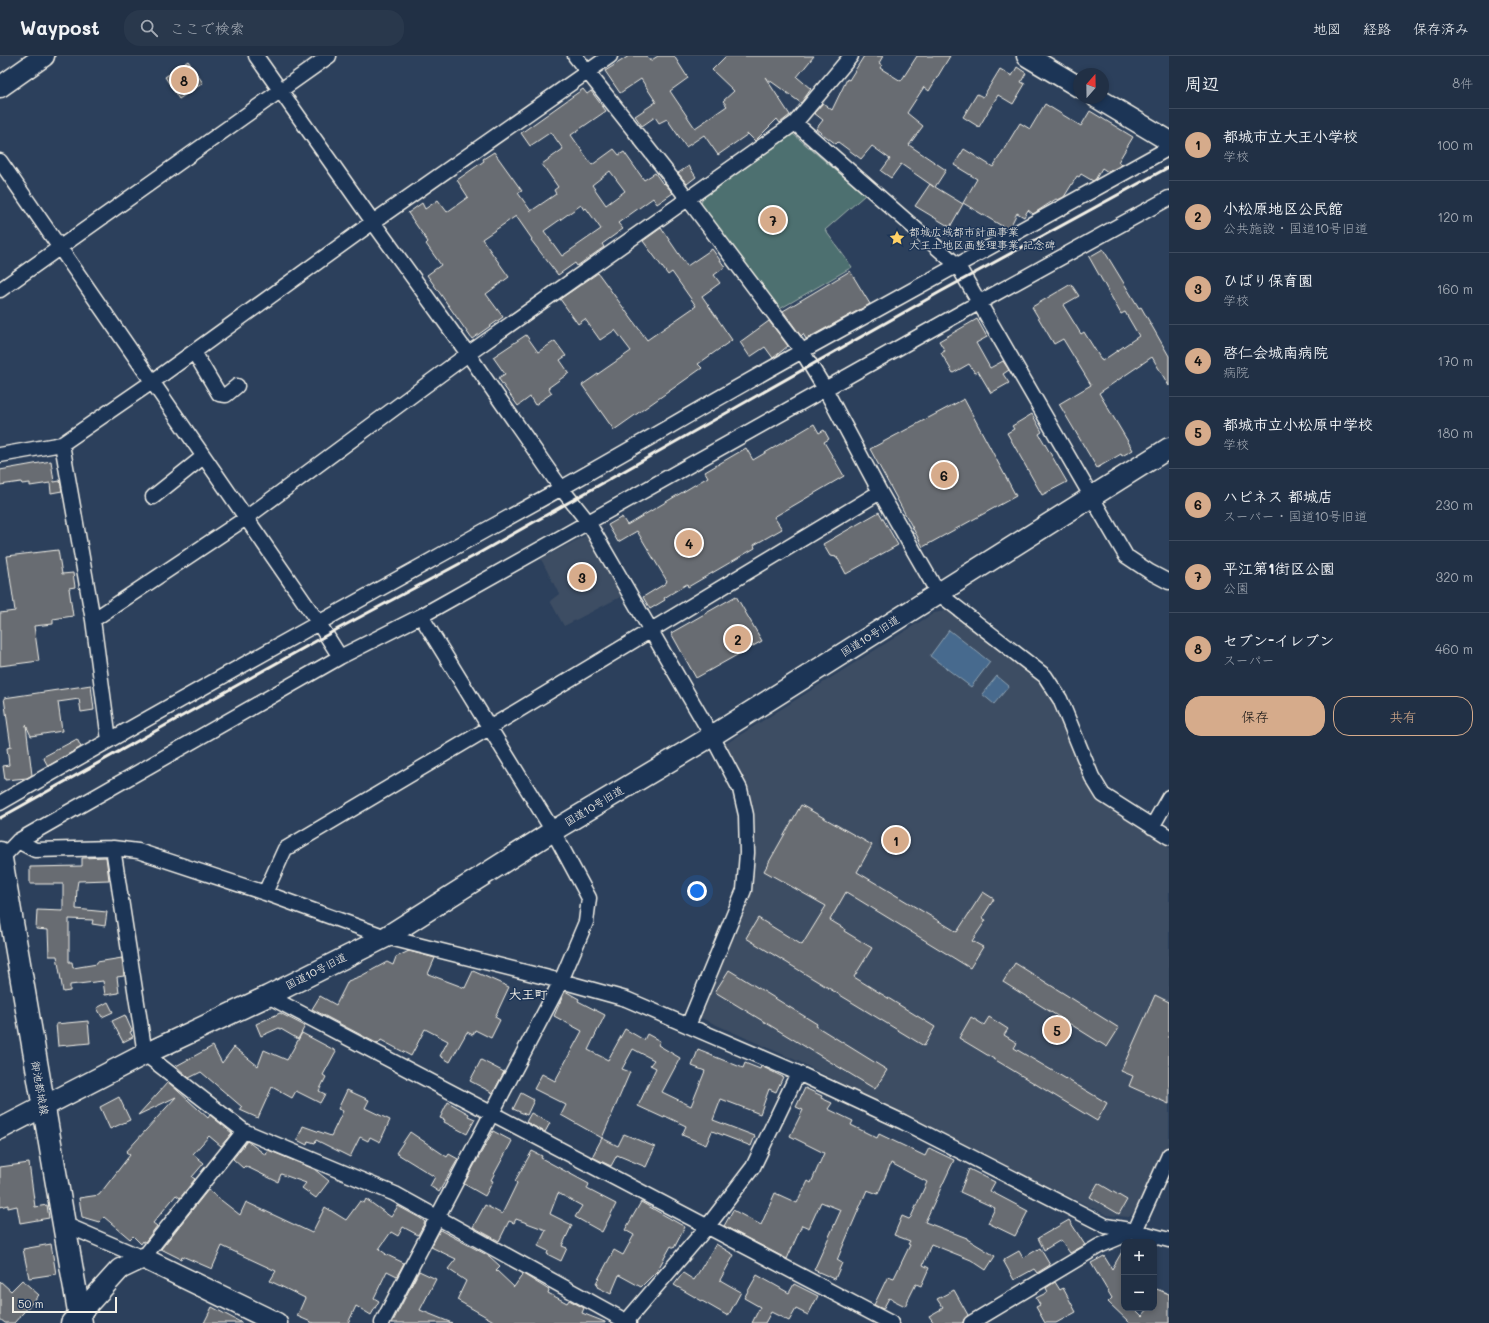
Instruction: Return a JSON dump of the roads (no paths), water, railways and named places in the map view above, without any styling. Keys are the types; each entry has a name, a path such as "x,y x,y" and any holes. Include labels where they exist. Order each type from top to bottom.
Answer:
{"main road":[{"name":"御池都城線","path":"0,853 64,1224 77,1320"}],"street":[{"path":"0,87 44,56"},
{"path":"256,56 468,354 561,488 588,522 652,630 740,789 746,815 747,853 744,890 688,1026"},
{"path":"0,290 329,56"},
{"path":"575,56 688,199 802,352 826,389 880,492 938,593 1045,676 1060,699 1092,777 1103,795 1169,837"},
{"path":"0,455 62,444 152,382 373,222 610,56"},
{"path":"93,620 246,518 468,354 795,123 851,56"},
{"path":"1027,56 1073,83"},
{"path":"1107,104 1169,141"},
{"path":"795,123 958,266 1126,556 1150,572 1169,582"},
{"path":"0,803 318,622 1169,148"},
{"path":"0,161 318,622 340,657"},
{"path":"0,860 18,842 340,657 421,616 980,302 1169,198"},
{"path":"194,352 219,394 226,395 237,386"},
{"path":"62,444 93,620 110,740"},
{"name":"国道10号旧道","path":"0,1130 145,1054 268,996 386,936 554,831 712,736 1169,448"},
{"path":"153,497 203,456"},
{"path":"266,893 285,849 489,728 880,492"},
{"path":"382,1323 561,981 586,922 589,898 554,831 421,616"},
{"path":"1152,827 1169,797"},
{"path":"18,842 35,850 113,848 138,851 266,893 386,936 561,981 626,1000 798,1073 903,1122 1106,1226 1135,1231 1169,1240"},
{"path":"113,848 145,1054 244,1131 395,1194 626,1322 707,1227 753,1167 798,1073"},
{"path":"268,996 891,1323"},
{"path":"77,1320 120,1269 143,1258 244,1131"},
{"path":"971,1323 1099,1246 1135,1231 1169,1155"},
{"path":"64,1224 143,1258 277,1323"}],"railway":[{"path":"0,818 334,631 474,556 940,292 1169,167"}],"place":[{"name":"セブン-イレブン","path":"184,80"},
{"name":"平江第1街区公園","path":"773,220"},
{"name":"都城広域都市計画事業 大王土地区画整理事業 記念碑","path":"897,238"},
{"name":"ハピネス 都城店","path":"944,475"},
{"name":"啓仁会城南病院","path":"689,543"},
{"name":"ひばり保育園","path":"582,577"},
{"name":"小松原地区公民館","path":"738,639"},
{"name":"都城市立大王小学校","path":"896,840"},
{"name":"都城市立小松原中学校","path":"1057,1030"}],"district":[{"name":"大王町","path":"528,994"}]}
